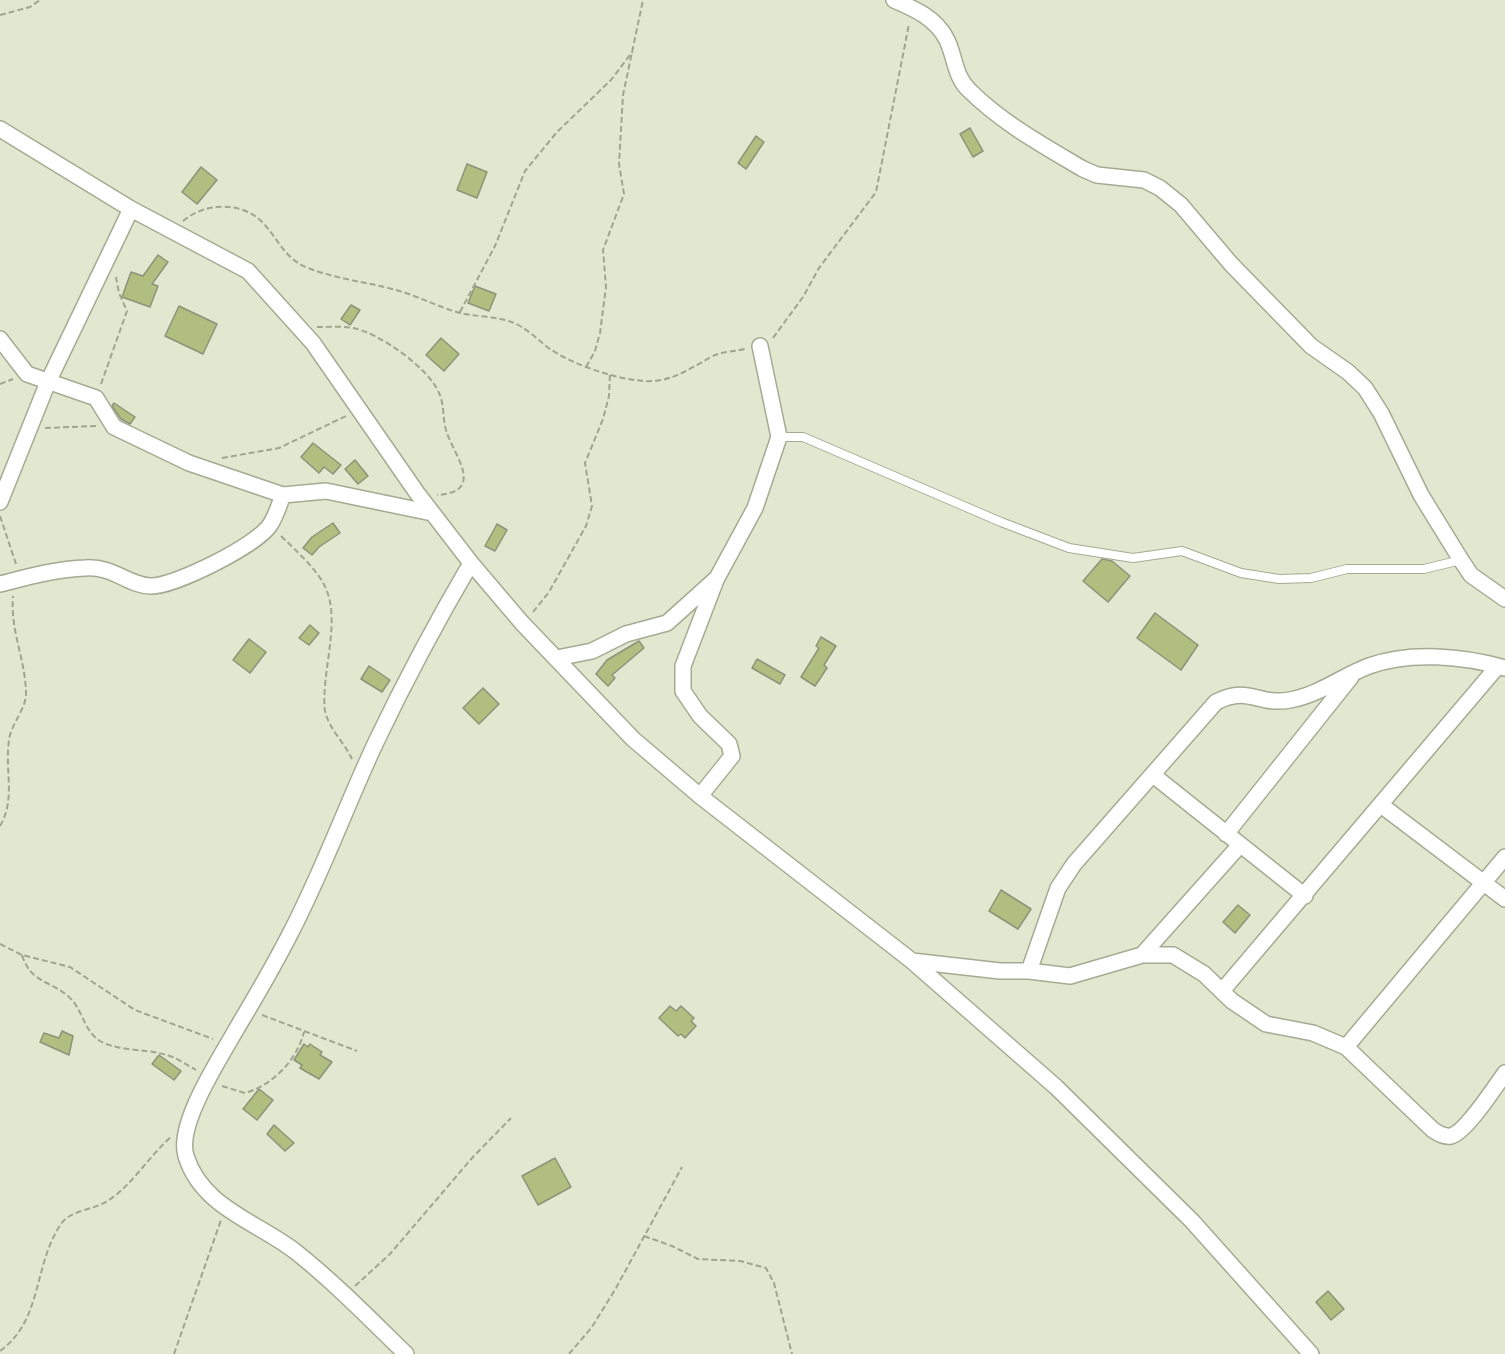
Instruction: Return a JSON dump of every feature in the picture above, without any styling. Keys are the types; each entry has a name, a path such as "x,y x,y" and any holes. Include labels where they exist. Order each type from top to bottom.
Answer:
{"street":[{"path":"894,0 912,4 936,23 948,41 955,67 967,88 995,113 1097,176 1144,180 1160,188 1181,205 1231,264 1311,346 1348,372 1365,388 1381,413 1421,495 1461,560 1479,582 1505,599"},
{"path":"0,129 131,208 248,271 299,328 417,493 471,563 522,623 633,739 700,796 912,961 1056,1087 1120,1146 1192,1221 1311,1354"},
{"path":"0,502 48,382 131,208"},
{"path":"0,339 27,374 96,398 114,427 189,463 284,495 326,491 432,513"},
{"path":"700,796 732,756 729,744 694,708 683,691 683,666 717,578 755,508 779,437 760,346"},
{"path":"12,581 86,567 108,569 138,584 150,586 170,584 234,552 270,526 284,495"},
{"path":"406,1354 342,1292 295,1251 225,1208 194,1175 186,1155 184,1140 189,1122 210,1080 289,935 358,781 431,633 471,563"},
{"path":"557,658 592,651 626,634 667,623 693,597 717,578"},
{"path":"1029,971 1058,888 1074,864 1154,775 1196,722 1216,702 1244,694 1262,701 1306,697 1371,665 1403,659 1442,658 1501,667"},
{"path":"1222,991 1501,667"},
{"path":"1226,834 1354,673"},
{"path":"1154,775 1305,896"},
{"path":"1381,805 1505,899"},
{"path":"1142,956 1240,845"},
{"path":"1346,1047 1505,857"},
{"path":"912,961 1000,972 1029,971 1070,976 1142,956 1173,955 1204,974 1222,991 1266,1023 1313,1033 1346,1047 1433,1130 1448,1137 1455,1134 1466,1122 1505,1073"}],"lane":[{"path":"779,437 803,437 1000,522 1069,548 1133,558 1182,551 1241,573 1279,579 1311,578 1347,569 1424,569 1461,560"}],"path":[{"path":"0,15 30,7 40,0"},
{"path":"586,367 596,351 600,333 606,288 603,250 624,194 620,153 624,120 623,95 643,0"},
{"path":"172,231 195,212 211,207 243,210 259,218 272,231 281,249 293,261 309,269 397,290 460,312 512,322 567,359 586,367 642,381 657,381 683,373 725,351 760,346 775,336 783,327 819,268 876,192 912,4"},
{"path":"460,312 495,246 525,171 557,132 611,80 633,50"},
{"path":"96,398 127,311 116,281 116,271 106,260"},
{"path":"299,328 354,328 416,364 432,381 440,393 447,433 459,454 464,477 460,486 453,491 434,495 417,493"},
{"path":"522,623 536,610 549,592 586,526 592,507 585,463 606,408 610,373"},
{"path":"221,458 279,448 357,409"},
{"path":"29,426 56,429 81,426 114,427"},
{"path":"0,516 12,581 11,620 26,692 10,737 8,753 10,802 0,826"},
{"path":"270,526 318,572 325,582 331,616 325,709 330,725 352,759 358,781"},
{"path":"0,944 22,955 70,967 135,1010 215,1040 224,1053"},
{"path":"22,955 27,969 35,978 59,990 73,1001 82,1020 99,1040 163,1053 236,1092 253,1091 281,1072 297,1049 304,1032"},
{"path":"245,1015 263,1016 295,1026 304,1032 357,1051"},
{"path":"342,1292 360,1284 371,1274 510,1118"},
{"path":"0,1351 20,1333 27,1321 47,1253 63,1221 111,1199 151,1156 189,1122"},
{"path":"570,1354 592,1326 682,1167"},
{"path":"174,1354 225,1208"},
{"path":"644,1236 698,1259 740,1261 766,1268 774,1283 792,1354"}],"building":[{"path":"970,128 983,151 973,157 960,134"},
{"path":"756,136 764,142 746,169 738,163"},
{"path":"467,164 487,172 477,198 457,190"},
{"path":"201,167 217,180 197,204 182,192"},
{"path":"158,255 168,262 152,284 158,286 150,307 122,297 131,272 143,276"},
{"path":"475,286 496,294 489,311 468,303"},
{"path":"351,305 360,310 350,325 341,319"},
{"path":"179,306 217,324 203,354 165,336"},
{"path":"441,338 459,354 444,371 426,355"},
{"path":"114,403 135,417 130,424 121,419 112,406"},
{"path":"313,443 341,465 333,474 324,467 319,473 301,457"},
{"path":"355,460 368,476 358,484 345,469"},
{"path":"333,523 340,533 319,547 312,555 303,548 312,537"},
{"path":"497,524 507,530 495,551 485,546"},
{"path":"1102,559 1112,561 1130,576 1108,602 1083,581"},
{"path":"1155,613 1198,645 1181,670 1137,638"},
{"path":"310,625 319,633 309,645 299,638"},
{"path":"821,637 836,646 824,665 827,668 815,686 801,677 819,648 816,646"},
{"path":"249,639 266,652 250,673 233,660"},
{"path":"639,641 644,648 612,675 615,678 608,686 596,674 607,660"},
{"path":"757,659 785,675 780,684 752,668"},
{"path":"369,666 390,680 382,692 361,679"},
{"path":"483,688 499,704 479,724 463,708"},
{"path":"1001,890 1031,909 1018,929 989,911"},
{"path":"1238,905 1250,915 1235,933 1223,922"},
{"path":"670,1006 676,1011 681,1006 694,1018 691,1021 696,1026 685,1038 681,1034 678,1036 659,1018"},
{"path":"62,1031 73,1036 69,1055 40,1042 44,1033 59,1038"},
{"path":"304,1044 308,1047 310,1044 322,1052 320,1055 332,1062 319,1079 300,1068 302,1065 294,1060"},
{"path":"159,1055 181,1071 174,1080 152,1064"},
{"path":"259,1089 273,1100 257,1120 243,1109"},
{"path":"274,1125 294,1143 285,1151 267,1134"},
{"path":"555,1158 571,1187 538,1205 522,1176"},
{"path":"1328,1291 1344,1309 1331,1320 1316,1302"}]}
